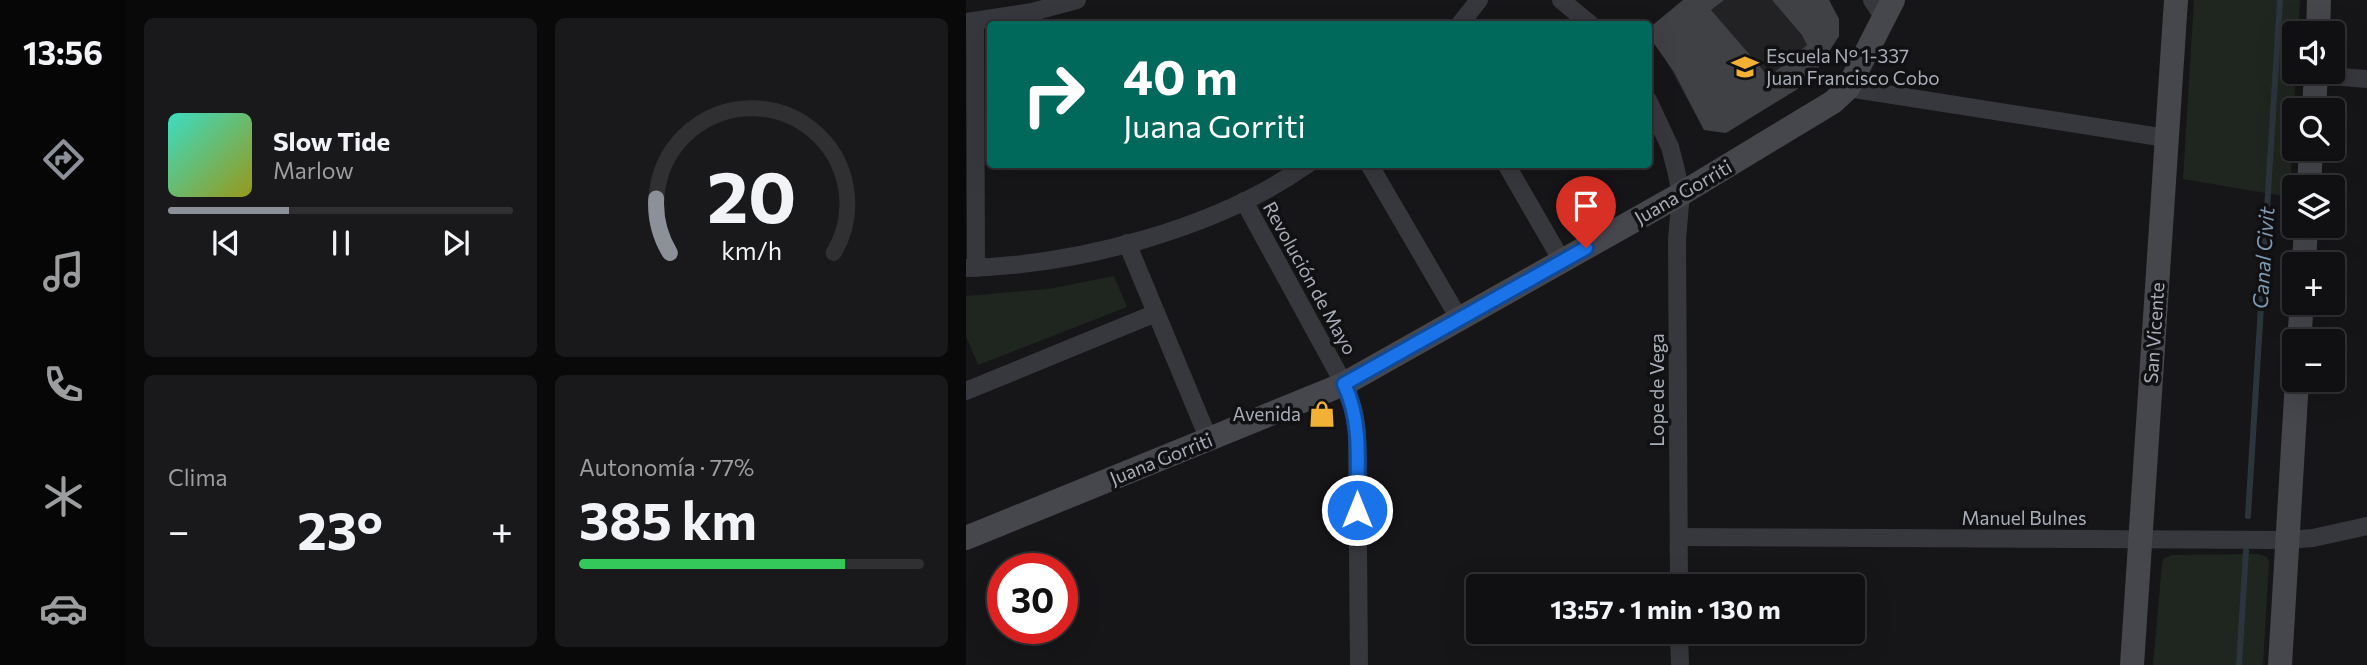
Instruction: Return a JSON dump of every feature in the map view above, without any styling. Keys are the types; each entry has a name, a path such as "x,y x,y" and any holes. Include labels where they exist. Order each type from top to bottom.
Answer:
{"main road":[{"name":"San Vicente","path":"2132,665 2176,0"},
{"path":"2318,21 2319,0"},
{"name":"Juana Gorriti","path":"966,538 1344,384 1681,194 1833,102 1848,88 1883,6"},
{"path":"2280,665 2296,392"}],"street":[{"path":"1077,0 1032,12 970,22 971,268 1055,260 1127,243 1200,220 1244,201 1301,168"},
{"path":"1462,21 1479,0"},
{"path":"1561,0 1586,21"},
{"path":"2345,76 2367,79"},
{"path":"1848,88 2166,138"},
{"name":"Lope de Vega","path":"1652,109 1670,147 1681,194 1677,239 1679,574"},
{"path":"1371,168 1460,320"},
{"path":"1508,168 1562,261"},
{"name":"Revolución de Mayo","path":"1244,201 1344,384 1354,412 1357,432 1359,665"},
{"path":"1127,243 1209,439"},
{"path":"966,391 1157,313"},
{"name":"Manuel Bulnes","path":"1679,537 2286,540 2313,538 2367,526"},
{"path":"1679,644 1680,665"}],"shaded area":[{"name":"Escuela N° 1-337 Juan Francisco Cobo","path":"1683,0 1829,0 1839,19 1839,36 1815,73 1796,90 1726,133 1704,130 1660,50"},
{"path":"2194,0 2300,0 2299,21 2282,21 2282,84 2295,84 2295,98 2282,98 2282,161 2292,161 2291,175 2282,175 2282,196 2183,179"},
{"path":"1114,276 1127,307 978,365 966,336 966,296 1048,289"},
{"path":"2258,554 2267,557 2269,562 2263,665 2153,665 2164,558 2172,555"}],"building":[{"name":"Escuela N° 1-337 Juan Francisco Cobo","path":"1683,0 1724,0 1711,10 1769,77 1807,45 1802,35 1772,0 1829,0 1839,19 1839,36 1815,73 1796,90 1726,133 1704,130 1674,72 1652,41 1652,26"}],"waterway":[{"name":"Canal Civit","path":"2248,516 2280,0"},
{"name":"Canal Civit","path":"2239,665 2246,551"}],"place":[{"name":"Escuela N° 1-337 Juan Francisco Cobo","path":"1745,67"},
{"name":"Avenida","path":"1322,414"}],"route":[{"path":"1357,510 1357,432 1354,412 1344,384 1586,248"}]}
